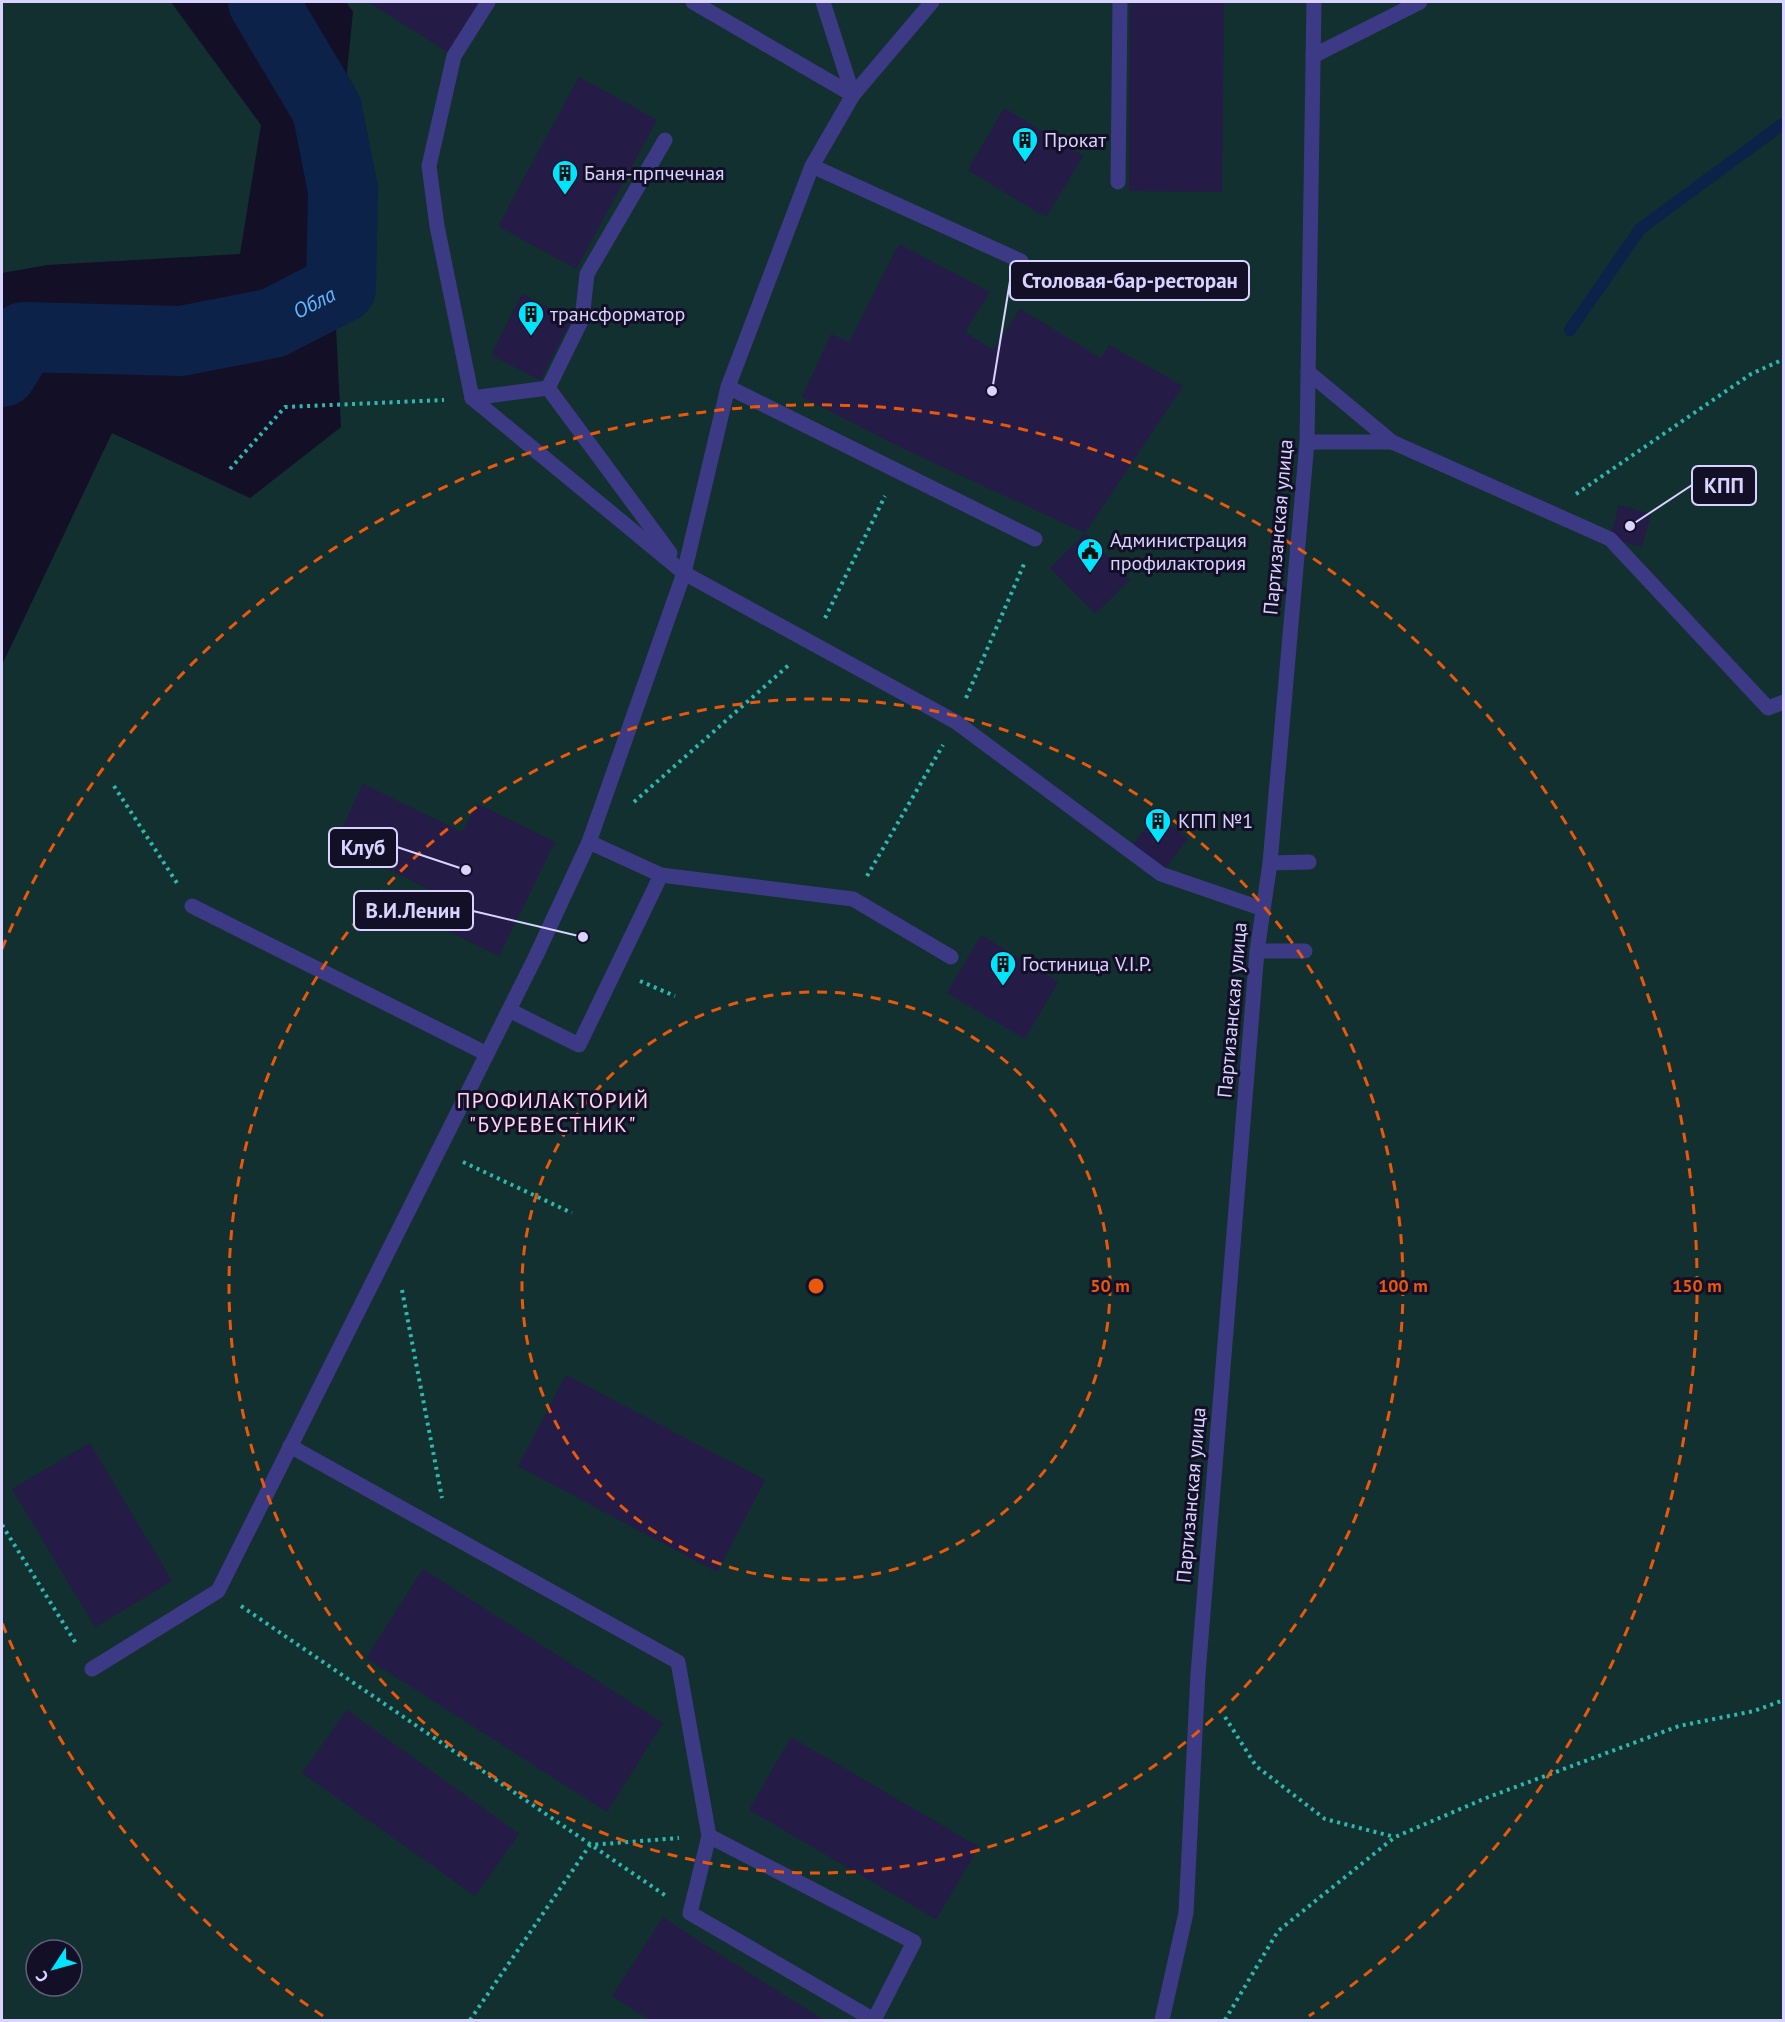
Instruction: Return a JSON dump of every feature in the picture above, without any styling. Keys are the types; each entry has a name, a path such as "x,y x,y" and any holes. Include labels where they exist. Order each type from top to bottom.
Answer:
{"street":[{"path":"488,2 454,56 429,166 437,226 472,398 684,573 956,722 1161,873 1263,909"},
{"path":"693,2 853,95"},
{"path":"823,2 853,95"},
{"path":"92,1669 218,1591 487,1054 589,842 684,573 728,387 812,166 853,95 932,2"},
{"path":"1118,182 1120,2"},
{"name":"Партизанская улица","path":"1162,2020 1186,1913 1198,1674 1257,951 1270,863 1307,442 1314,2"},
{"path":"1313,56 1420,2"},
{"path":"548,388 582,319 587,274 665,140"},
{"path":"812,166 1022,261"},
{"path":"1308,372 1392,442 1610,539 1768,708 1784,702"},
{"path":"728,387 1035,539"},
{"path":"472,398 548,388"},
{"path":"548,388 684,573"},
{"path":"1307,442 1392,442"},
{"path":"589,842 661,875 853,900 951,957"},
{"path":"1270,863 1309,862"},
{"path":"508,1010 579,1045 661,875"},
{"path":"192,906 487,1054"},
{"path":"1257,951 1305,951"},
{"path":"290,1446 678,1662 709,1836 690,1913 874,2020 914,1942 709,1836"}],"path":[{"path":"1548,512 1751,374 1784,359"},
{"path":"230,469 285,407 472,398"},
{"path":"634,802 813,643 898,471"},
{"path":"853,900 956,722 1035,539"},
{"path":"114,786 192,906"},
{"path":"615,970 675,996"},
{"path":"438,1150 572,1213"},
{"path":"402,1289 450,1536"},
{"path":"2,1525 92,1669"},
{"path":"218,1591 690,1913"},
{"path":"1198,1674 1256,1766 1325,1819 1395,1837"},
{"path":"1226,2020 1278,1931 1395,1837 1486,1798 1679,1726 1754,1711 1784,1700"},
{"path":"590,1845 709,1836"},
{"path":"470,2020 590,1845"}],"green space":[{"path":"2,2 171,2 261,125 240,254 47,265 2,273"},
{"path":"346,2 1783,2 1783,2020 2,2020 2,665 112,433 250,498 341,427 331,228 353,12"}],"building":[{"path":"368,2 488,2 454,56"},
{"path":"1130,2 1224,2 1222,192 1129,191"},
{"name":"Баня-прпчечная","path":"579,77 657,120 576,269 498,226"},
{"name":"Прокат","path":"1004,108 1083,156 1046,217 968,170"},
{"path":"899,244 990,292 965,332 993,350 1020,309 1101,358 1109,345 1183,386 1085,533 902,448 802,397 831,334 849,342"},
{"name":"трансформатор","path":"522,294 571,320 540,380 491,355"},
{"path":"1619,505 1651,514 1642,547 1610,539"},
{"name":"Администрация профилактория","path":"1085,533 1130,580 1095,614 1050,568"},
{"path":"363,784 462,832 477,804 555,842 499,956 434,924 447,898 335,843"},
{"name":"КПП №1","path":"1156,814 1188,838 1161,874 1129,850"},
{"name":"Гостиница V.I.P.","path":"981,935 1058,982 1025,1039 947,993"},
{"path":"566,1375 765,1480 717,1572 518,1466"},
{"path":"90,1443 172,1581 95,1627 12,1489"},
{"path":"423,1569 663,1723 607,1812 366,1658"},
{"path":"347,1710 519,1834 475,1896 302,1773"},
{"path":"791,1737 979,1847 936,1919 749,1810"},
{"path":"663,1917 824,2020 650,2020 612,1996"}],"waterway":[{"name":"Обла","path":"2,372 24,337 181,341 273,323 341,288 343,190 327,109 263,2"},
{"path":"1570,330 1640,229 1784,123"}],"place":[{"name":"Прокат","path":"1025,163"},
{"name":"Баня-прпчечная","path":"565,196"},
{"name":"трансформатор","path":"531,337"},
{"name":"Столовая-бар-ресторан","path":"992,391"},
{"name":"КПП","path":"1630,526"},
{"name":"Администрация профилактория","path":"1090,574"},
{"name":"КПП №1","path":"1158,844"},
{"name":"Клуб","path":"466,870"},
{"name":"В.И.Ленин","path":"583,937"},
{"name":"Гостиница V.I.P.","path":"1003,987"}],"district":[{"name":"ПРОФИЛАКТОРИЙ \"БУРЕВЕСТНИК\"","path":"553,1112"}]}
